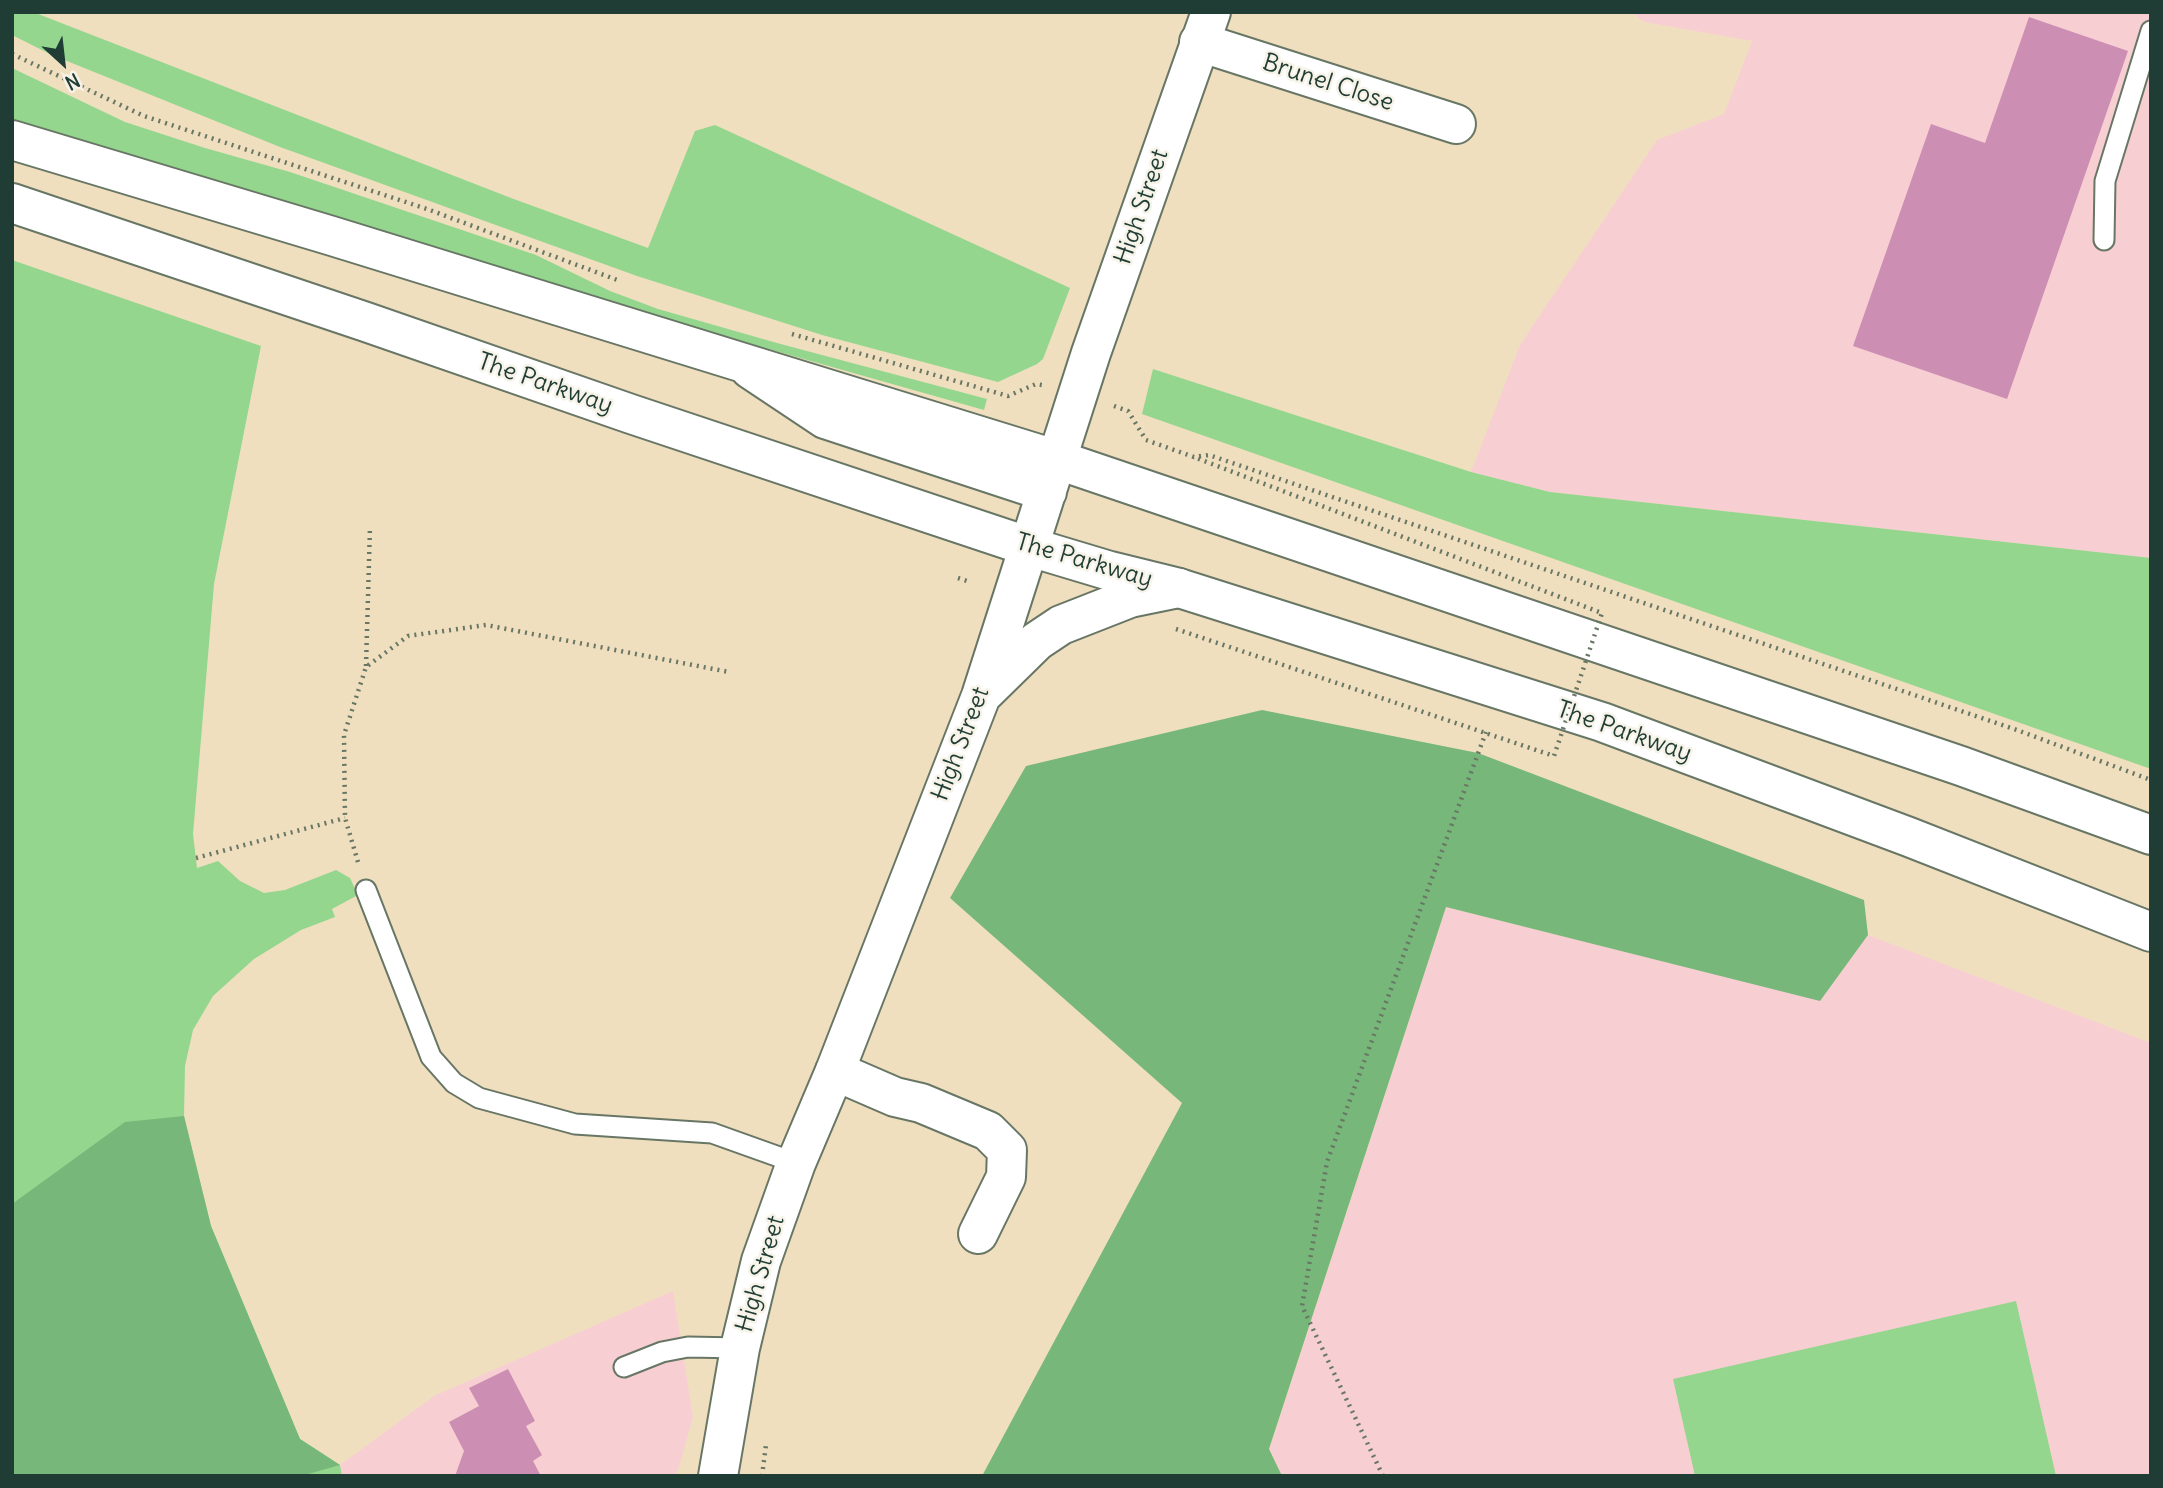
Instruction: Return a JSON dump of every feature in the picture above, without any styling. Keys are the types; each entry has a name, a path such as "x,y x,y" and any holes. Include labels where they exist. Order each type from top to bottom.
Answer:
{"main road":[{"name":"Brunel Close","path":"1205,27 1456,124"},
{"name":"High Street","path":"718,1476 740,1348 761,1261 796,1163 835,1071 981,696 1091,353 1205,27"},
{"path":"12,140 733,359 1052,476 1961,766 2151,835"},
{"name":"The Parkway","path":"12,204 366,321 631,414 1030,547 1179,588 1602,722 1909,837 2151,932"},
{"path":"981,696 1037,642 1061,625 1130,598 1179,588"},
{"path":"835,1071 895,1097 921,1103 988,1131 1007,1150 1006,1177 978,1234"}],"lane":[{"path":"2104,240 2105,181 2151,31"},
{"path":"366,890 431,1058 454,1083 478,1098 575,1124 712,1133 796,1163"},
{"path":"624,1367 662,1352 688,1347 740,1348"}],"path":[{"path":"12,54 144,116 427,209 621,282"},
{"path":"781,331 1009,396 1036,384 1047,387"},
{"path":"1113,406 1129,411 1146,440 1602,613 1554,756 1176,629"},
{"path":"1194,457 1209,455 1222,459 2017,730 2151,780"},
{"path":"366,890 345,818 344,735 366,667 370,527"},
{"path":"958,578 970,582"},
{"path":"366,667 408,636 486,625 729,672"},
{"path":"1383,1476 1302,1307 1327,1162 1486,732"},
{"path":"196,858 345,818"},
{"path":"762,1476 766,1445"}],"shaded area":[{"path":"1631,12 2151,12 2151,558 1550,492 1471,472 1520,345 1657,140 1724,114 1752,41 1644,22"},
{"path":"1446,907 1819,1000 1868,935 2151,1043 2151,1476 1282,1476 1269,1450"},
{"path":"673,1291 693,1417 675,1476 342,1476 340,1465 434,1396"}],"green space":[{"path":"12,12 33,12 511,198 648,248 695,131 715,125 1070,288 1043,359 998,382 822,335 637,276 280,147 52,55 12,35"},
{"path":"12,68 125,122 290,172 536,255 610,291 658,309 987,399 984,410 249,202 12,123"},
{"path":"12,260 261,346 214,584 193,834 197,868 218,861 240,881 264,893 285,890 336,870 350,878 358,895 332,909 335,917 301,930 254,959 213,996 193,1030 185,1066 184,1116 211,1226 300,1439 340,1465 342,1476 12,1476"},
{"path":"1153,369 1471,472 1550,492 2151,558 2151,769 1142,414"},
{"path":"1262,710 1478,753 1864,900 1868,935 1820,1001 1446,907 1269,1449 1282,1476 982,1476 1182,1103 950,898 1026,766"},
{"path":"184,1116 211,1226 300,1439 340,1465 301,1476 12,1476 12,1204 125,1122"},
{"path":"2016,1301 2056,1476 1695,1476 1673,1379"}],"building":[{"path":"2029,17 2128,51 2007,399 1853,346 1931,124 1985,143"},
{"path":"508,1369 535,1421 526,1426 542,1455 533,1461 541,1476 455,1476 464,1451 449,1422 479,1406 469,1388"}]}
